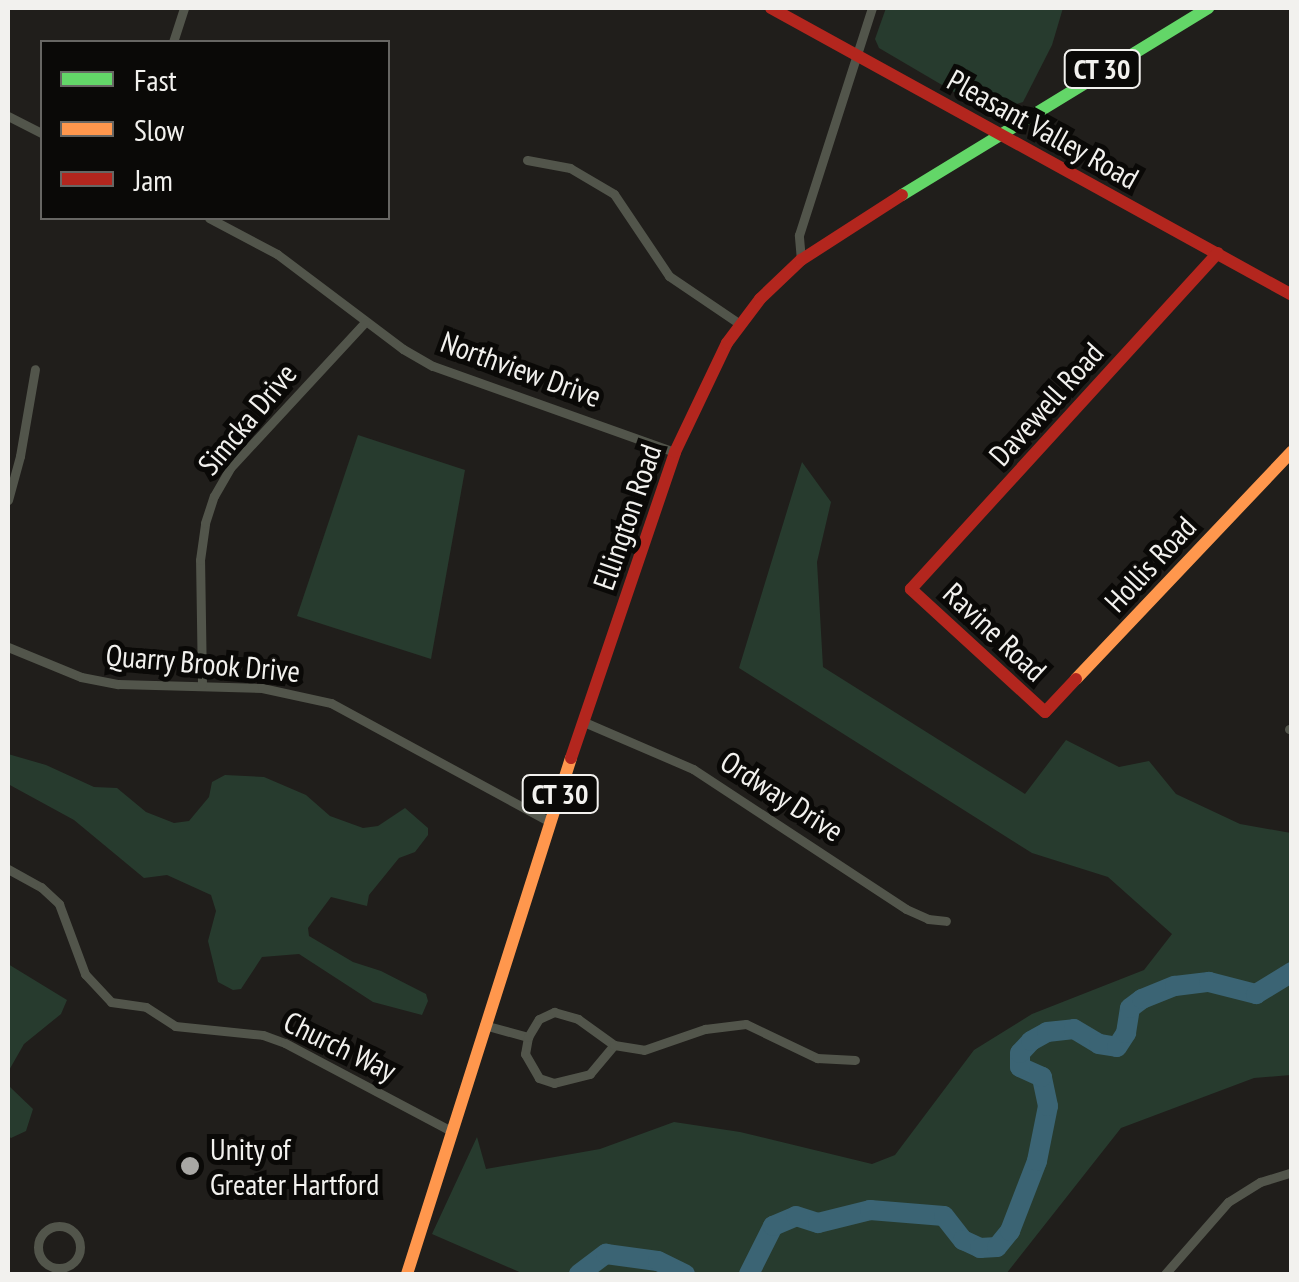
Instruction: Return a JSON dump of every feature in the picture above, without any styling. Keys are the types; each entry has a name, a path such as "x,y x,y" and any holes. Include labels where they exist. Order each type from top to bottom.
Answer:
{"main road":[{"name":"Pleasant Valley Road","path":"770,8 1292,295"},
{"name":"Ellington Road","path":"407,1274 550,822 675,452 695,403 740,324 801,260 998,133 1208,8"},
{"name":"Davewell Road","path":"911,589 1218,254"},
{"name":"Hollis Road","path":"1045,712 1292,450"},
{"name":"Ravine Road","path":"911,589 1045,712"}],"street":[{"path":"175,40 184,8"},
{"path":"801,260 799,235 872,8"},
{"path":"8,116 40,133"},
{"path":"527,160 570,168 614,194 669,276 740,324"},
{"name":"Northview Drive","path":"214,220 292,264 365,322 434,366 675,452"},
{"name":"Simcka Drive","path":"202,684 200,560 204,522 214,496 230,468 365,322"},
{"path":"8,500 35,368"},
{"path":"8,451 20,456"},
{"name":"Quarry Brook Drive","path":"8,647 81,677 118,684 202,684 297,692 331,703 550,822"},
{"name":"Ordway Drive","path":"584,722 693,769 906,908 928,920 946,921"},
{"name":"Church Way","path":"8,869 41,887 58,904 85,974 100,993 120,1005 146,1008 175,1026 263,1035 285,1043 451,1130"},
{"path":"614,1045 590,1074 554,1082 539,1078 525,1054 528,1037 538,1019 554,1012 578,1018 614,1045 644,1050 705,1030 746,1024 817,1058 854,1060"},
{"path":"484,1026 528,1037"},
{"path":"1165,1274 1228,1202 1260,1182 1292,1172"},
{"path":"52,1226 69,1228 79,1242 77,1259 45,1271 39,1250 44,1231 52,1226"}],"green space":[{"path":"886,8 1063,8 1052,45 1023,102 1002,109 971,102 879,48 875,39"},
{"path":"358,435 465,470 431,659 297,616"},
{"path":"802,462 831,502 817,562 823,667 1025,794 1066,740 1119,767 1149,761 1176,794 1240,824 1291,833 1291,1075 1254,1078 1121,1128 1006,1274 524,1274 432,1234 477,1137 486,1169 600,1149 674,1122 740,1132 872,1164 895,1155 974,1050 1032,1014 1144,970 1172,934 1108,877 1032,853 739,668"},
{"path":"8,754 46,765 94,787 117,788 146,812 174,823 189,821 209,797 212,782 225,775 264,777 306,795 330,816 363,828 378,826 405,808 428,828 428,835 415,852 399,858 369,895 367,906 331,897 308,928 309,936 353,962 426,994 428,1001 422,1015 373,1002 299,954 262,957 241,989 233,990 218,982 208,941 216,911 211,895 167,875 144,878 74,820 8,784"},
{"path":"8,964 67,1000 61,1014 24,1044 8,1072"},
{"path":"8,1072 10,1087 33,1109 26,1131 11,1138 8,1136"}],"waterway":[{"path":"749,1274 773,1226 796,1216 818,1223 870,1210 944,1216 963,1240 980,1248 997,1247 1010,1231 1037,1161 1048,1106 1042,1077 1020,1067 1020,1053 1031,1041 1047,1032 1074,1029 1099,1044 1117,1047 1126,1033 1130,1008 1142,999 1175,986 1209,982 1256,994 1292,972"},
{"path":"579,1274 606,1254 658,1261 685,1274"}],"traffic: fast":[{"path":"902,195 1208,8"}],"traffic: slow":[{"path":"1076,679 1292,451"},
{"path":"407,1274 571,758"}],"traffic: jam":[{"path":"771,8 1292,295"},
{"path":"571,758 675,452 727,343 760,299 801,260 902,195"},
{"path":"1076,679 1045,712 911,589 1218,253"}],"place":[{"name":"Unity of Greater Hartford","path":"190,1166"}]}
